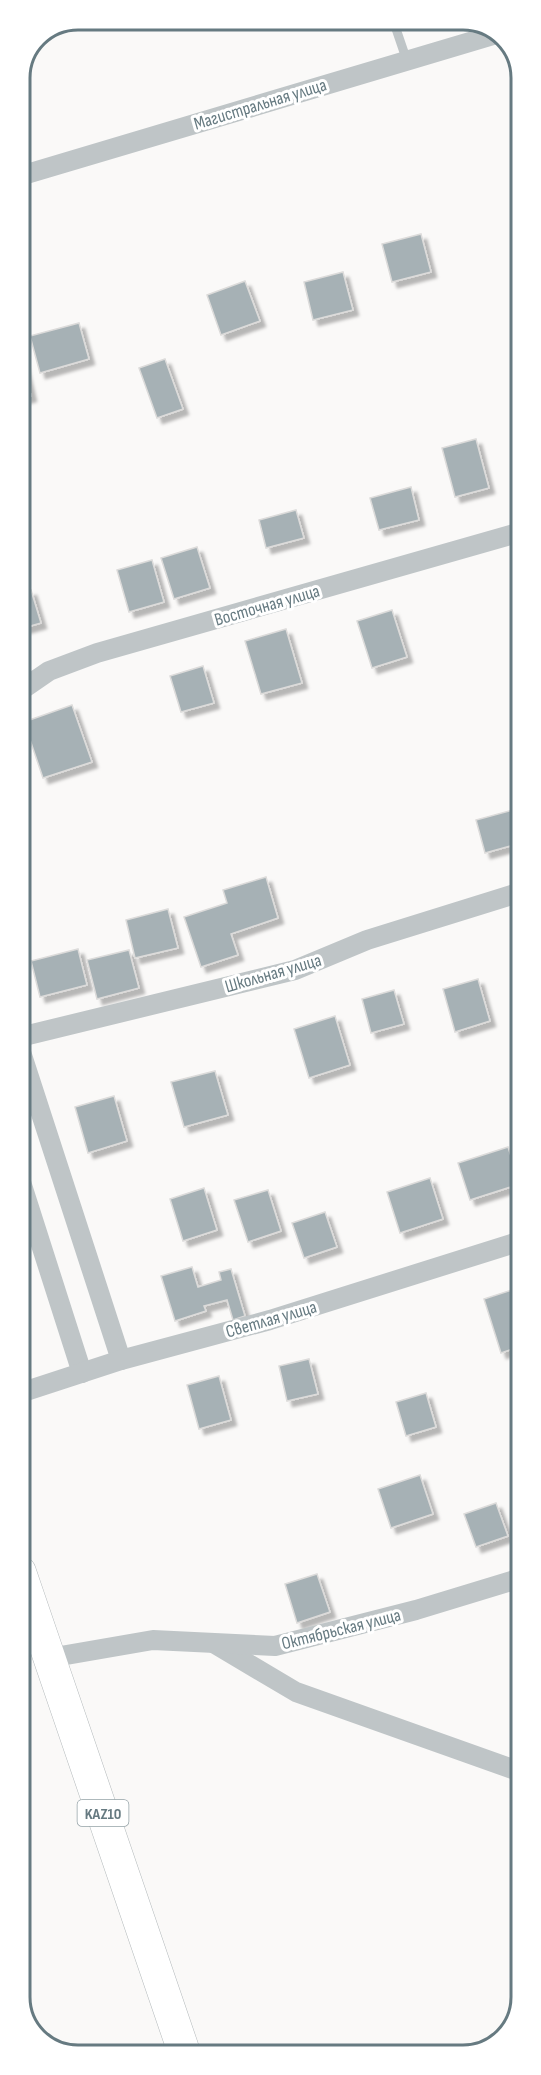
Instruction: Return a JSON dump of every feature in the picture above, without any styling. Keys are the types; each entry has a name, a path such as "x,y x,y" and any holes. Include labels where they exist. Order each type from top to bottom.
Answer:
{"highway":[{"name":"KAZ10","path":"30,1619 49,1658 182,2045"}],"street":[{"name":"Магистральная улица","path":"30,173 488,37"},
{"name":"Восточная улица","path":"30,684 49,671 97,653 511,535"},
{"name":"Школьная улица","path":"30,1035 295,970 367,940 511,895"},
{"path":"30,1080 121,1360"},
{"path":"30,1210 82,1373"},
{"name":"Светлая улица","path":"30,1390 121,1360 270,1320 511,1244"},
{"name":"Октябрьская улица","path":"49,1658 153,1640 275,1646 416,1610 511,1581"},
{"path":"212,1643 296,1692 511,1768"}],"lane":[{"path":"396,30 406,61"}],"building":[{"path":"421,234 431,272 392,282 382,244"},
{"path":"343,272 353,310 313,320 304,282"},
{"path":"245,281 260,321 221,335 207,295"},
{"path":"79,323 89,359 40,373 30,336"},
{"path":"165,359 183,409 157,418 139,368"},
{"path":"476,439 489,488 455,497 442,448"},
{"path":"411,487 419,520 379,530 370,498"},
{"path":"296,510 304,538 266,548 259,520"},
{"path":"197,547 210,588 174,599 161,558"},
{"path":"152,560 164,602 129,612 117,570"},
{"path":"30,590 41,623 30,626"},
{"path":"392,610 407,657 372,668 357,621"},
{"path":"286,629 302,683 261,694 245,641"},
{"path":"203,666 214,703 181,712 170,676"},
{"path":"72,705 92,762 43,778 30,740 30,720"},
{"path":"511,810 511,846 485,853 476,820"},
{"path":"266,877 278,918 231,934 238,955 201,967 184,917 227,903 223,890"},
{"path":"168,909 178,948 135,958 126,920"},
{"path":"78,949 87,985 40,997 31,961"},
{"path":"129,950 139,988 97,999 87,960"},
{"path":"478,979 490,1021 455,1032 443,989"},
{"path":"394,990 404,1024 371,1033 362,999"},
{"path":"335,1016 350,1065 309,1078 294,1029"},
{"path":"215,1071 228,1115 184,1127 171,1082"},
{"path":"114,1096 127,1141 88,1153 75,1107"},
{"path":"508,1147 511,1156 511,1187 470,1200 458,1163"},
{"path":"430,1178 443,1219 400,1233 387,1192"},
{"path":"204,1188 217,1230 183,1241 170,1199"},
{"path":"268,1190 281,1231 248,1242 234,1200"},
{"path":"325,1212 337,1247 304,1258 292,1223"},
{"path":"192,1267 198,1287 221,1280 219,1272 231,1269 245,1316 233,1320 227,1300 204,1306 206,1311 175,1321 161,1276"},
{"path":"511,1290 511,1350 501,1353 484,1299"},
{"path":"309,1359 318,1394 287,1401 279,1366"},
{"path":"219,1376 231,1420 199,1429 187,1385"},
{"path":"426,1393 436,1427 406,1436 396,1402"},
{"path":"420,1475 433,1514 391,1528 378,1489"},
{"path":"496,1503 508,1536 476,1547 464,1514"},
{"path":"317,1574 330,1612 297,1623 285,1584"}]}
